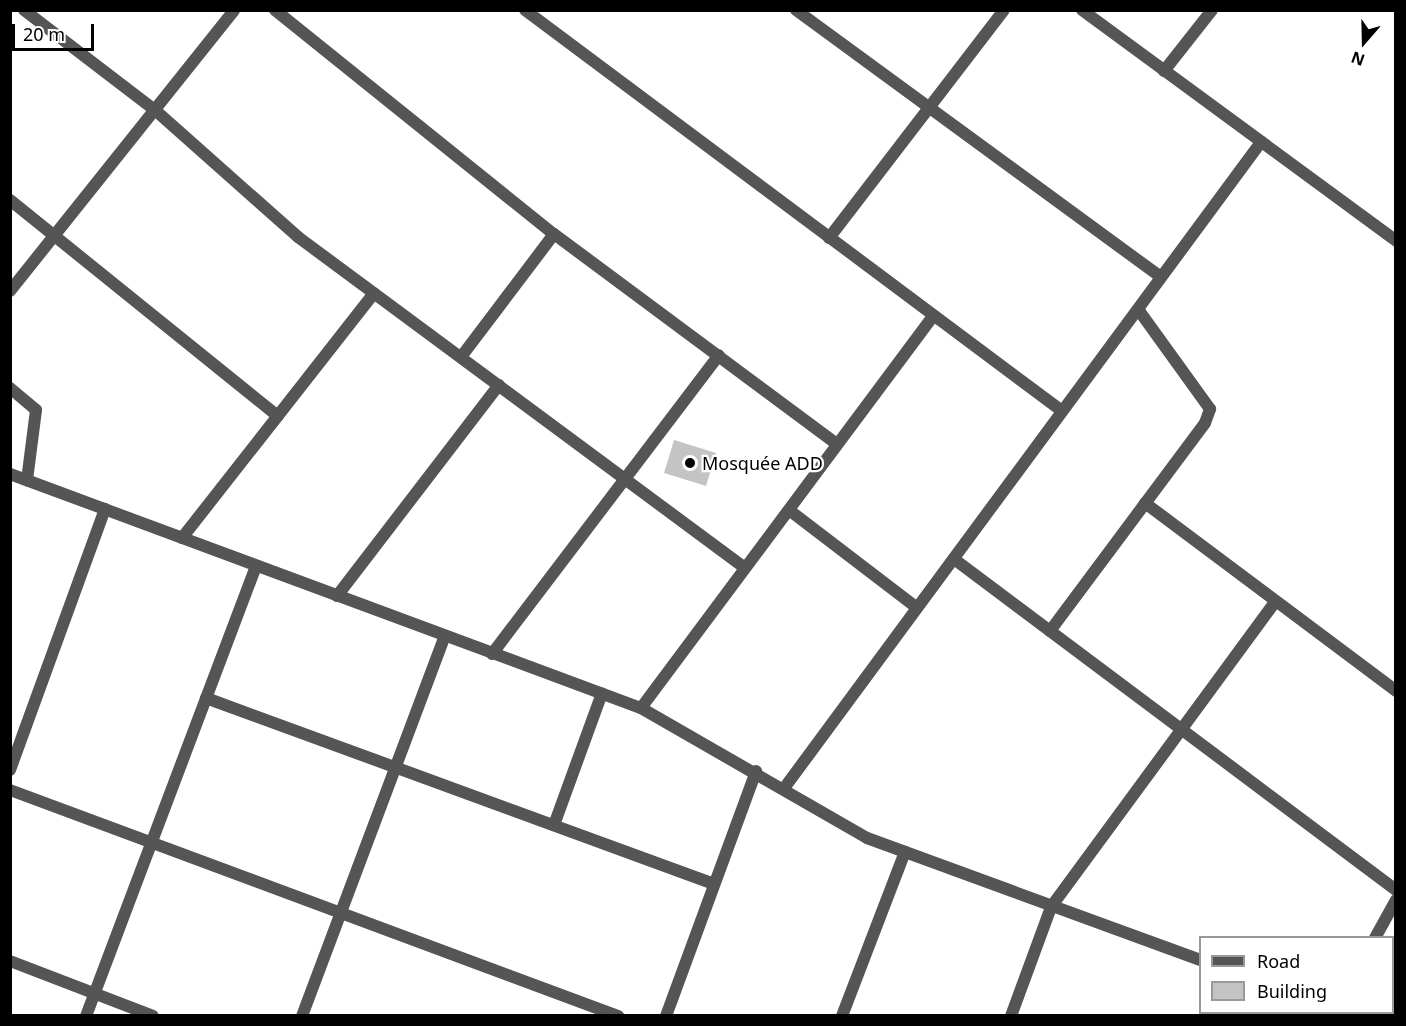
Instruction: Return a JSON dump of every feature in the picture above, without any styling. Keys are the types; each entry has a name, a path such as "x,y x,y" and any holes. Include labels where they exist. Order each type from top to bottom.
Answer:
{"street":[{"path":"24,10 155,110 298,237 745,568"},
{"path":"10,291 234,10"},
{"path":"276,10 554,234 837,444"},
{"path":"525,10 1062,411"},
{"path":"796,10 1161,277"},
{"path":"829,238 1004,10"},
{"path":"1082,10 1395,241"},
{"path":"1164,71 1212,10"},
{"path":"784,787 1261,142"},
{"path":"10,200 278,416"},
{"path":"461,357 554,234"},
{"path":"182,538 374,293"},
{"path":"1050,631 1205,423 1210,409 1138,309"},
{"path":"641,708 933,316"},
{"path":"492,654 719,355"},
{"path":"337,596 499,385"},
{"path":"10,388 36,410 27,480"},
{"path":"10,474 641,708 784,787 867,838 1051,908 1199,960"},
{"path":"1144,503 1274,603 1395,691"},
{"path":"10,770 105,509"},
{"path":"789,510 917,608"},
{"path":"954,559 1395,890"},
{"path":"86,1016 256,566"},
{"path":"1011,1016 1051,908 1274,603"},
{"path":"302,1016 445,636"},
{"path":"554,825 602,693"},
{"path":"206,698 714,884"},
{"path":"666,1016 756,771"},
{"path":"10,790 618,1016"},
{"path":"842,1016 905,852"},
{"path":"1376,936 1395,900"},
{"path":"10,961 153,1016"}],"building":[{"name":"Mosquée ADD","path":"674,440 716,453 706,486 664,473"}],"place":[{"name":"Mosquée ADD","path":"690,463"}]}
